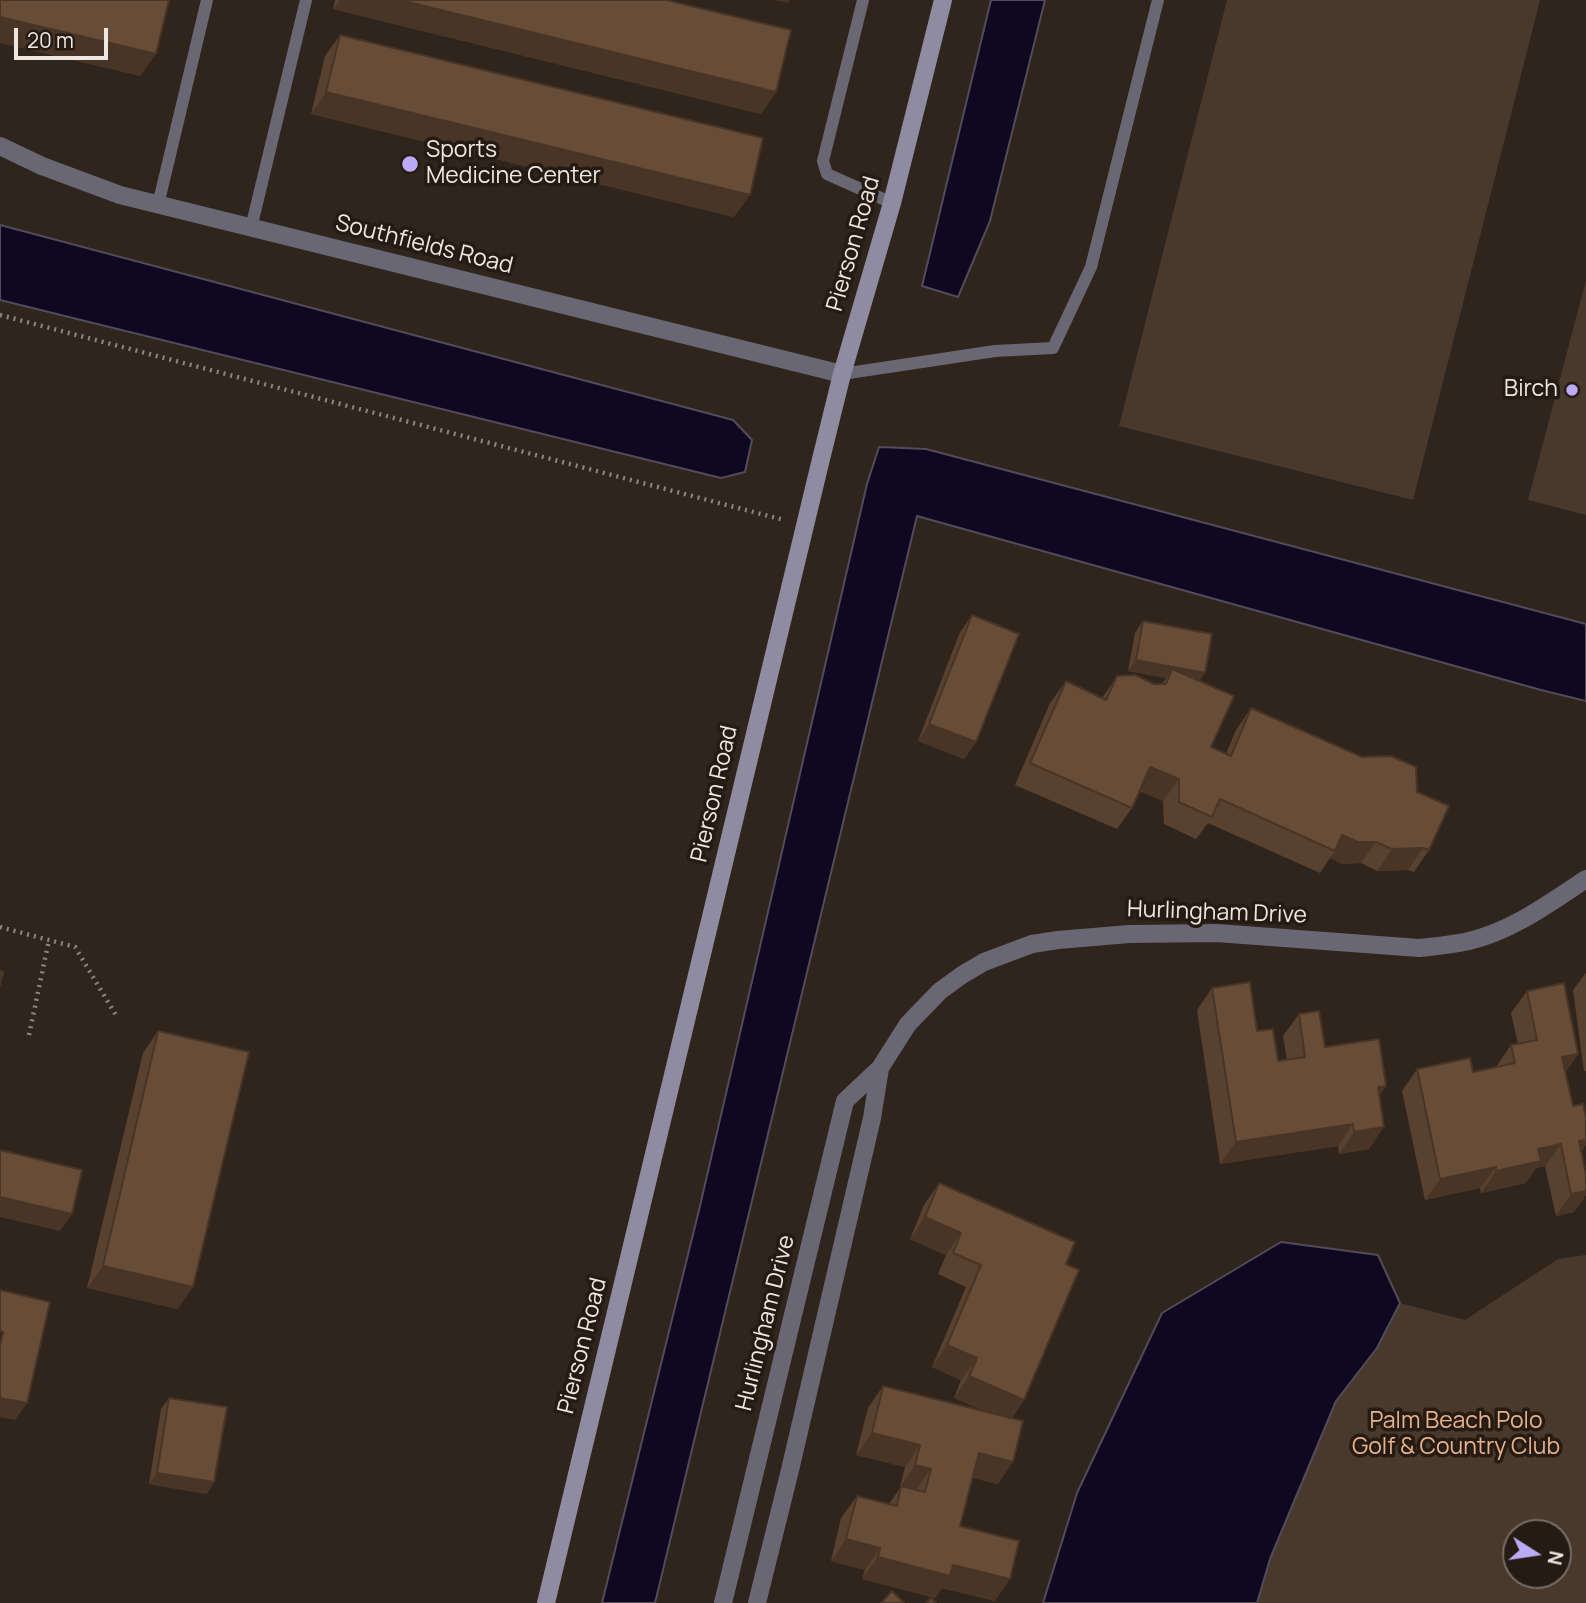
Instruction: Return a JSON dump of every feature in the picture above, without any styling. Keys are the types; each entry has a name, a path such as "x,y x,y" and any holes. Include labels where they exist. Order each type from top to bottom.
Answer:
{"street":[{"name":"Pierson Road","path":"546,1603 842,374 892,203 943,0"},
{"name":"Southfields Road","path":"0,146 107,191 158,205 842,374"},
{"name":"Hurlingham Drive","path":"723,1603 845,1101 880,1068 908,1024 940,991 984,962 1007,952 1058,940 1129,934 1217,933 1419,948 1444,946 1493,934 1537,911 1586,879"},
{"name":"Hurlingham Drive","path":"757,1603 872,1118 880,1068"}],"lane":[{"path":"158,205 207,0"},
{"path":"251,228 306,0"},
{"path":"863,0 823,161 827,174 892,203"},
{"path":"842,374 995,351 1053,348 1091,267 1158,0"}],"path":[{"path":"0,315 805,525"},
{"path":"0,927 75,947 117,1017"},
{"path":"29,1035 48,940"}],"green space":[{"path":"1227,0 1540,0 1413,500 1119,426"},
{"name":"Birch","path":"1586,280 1586,515 1528,500"},
{"name":"Palm Beach Polo Golf & Country Club","path":"1586,1255 1586,1603 1257,1603 1270,1559 1336,1401 1377,1348 1400,1303 1465,1320 1558,1259"}],"shaded area":[{"path":"991,0 1045,0 990,221 958,297 922,286"},
{"path":"0,225 733,420 752,440 745,472 721,478 0,300"},
{"path":"879,447 926,449 1586,624 1586,701 917,516 655,1603 602,1603 700,1206 867,484"},
{"path":"1281,1242 1378,1255 1400,1303 1377,1348 1336,1401 1270,1559 1257,1603 1043,1603 1077,1493 1162,1313"}],"building":[{"path":"0,0 169,0 156,54 0,17"},
{"path":"400,0 666,0 791,30 776,92"},
{"path":"340,35 763,138 750,195 326,92"},
{"path":"972,615 1019,634 976,742 929,724"},
{"path":"1143,621 1212,634 1205,673 1136,660"},
{"path":"1172,669 1234,696 1211,747 1231,756 1251,708 1362,757 1391,756 1416,767 1417,792 1449,806 1429,850 1392,849 1376,842 1358,842 1342,835 1335,851 1220,799 1212,817 1179,802 1179,779 1150,767 1132,808 1030,763 1066,681 1106,700 1117,676 1135,675 1154,684 1166,684"},
{"path":"1250,982 1257,1031 1273,1029 1278,1061 1305,1057 1299,1014 1319,1011 1325,1047 1379,1039 1386,1086 1378,1087 1384,1127 1354,1132 1353,1124 1236,1142 1212,988"},
{"path":"1564,983 1578,1054 1562,1057 1573,1106 1583,1104 1586,1117 1586,1140 1579,1141 1586,1175 1586,1191 1571,1194 1561,1144 1538,1149 1541,1161 1440,1179 1417,1069 1470,1058 1473,1072 1515,1063 1511,1045 1537,1040 1527,991"},
{"path":"158,1031 249,1052 193,1287 103,1266"},
{"path":"0,1150 82,1170 72,1214 0,1197"},
{"path":"939,1183 1075,1242 1066,1264 1079,1270 1024,1400 969,1376 977,1358 947,1345 981,1265 953,1253 961,1233 925,1217"},
{"path":"0,1290 50,1302 27,1403 0,1398 0,1346 3,1332 0,1331"},
{"path":"883,1386 1023,1421 1013,1462 979,1453 960,1526 1019,1541 1010,1579 953,1565 950,1576 878,1557 880,1548 846,1539 857,1496 897,1506 901,1486 925,1492 931,1469 915,1465 920,1445 872,1433"},
{"path":"169,1398 227,1407 214,1482 157,1473"},
{"path":"892,1591 904,1603 881,1603"}],"place":[{"name":"Sports Medicine Center","path":"410,164"},
{"name":"Birch","path":"1572,390"}]}
